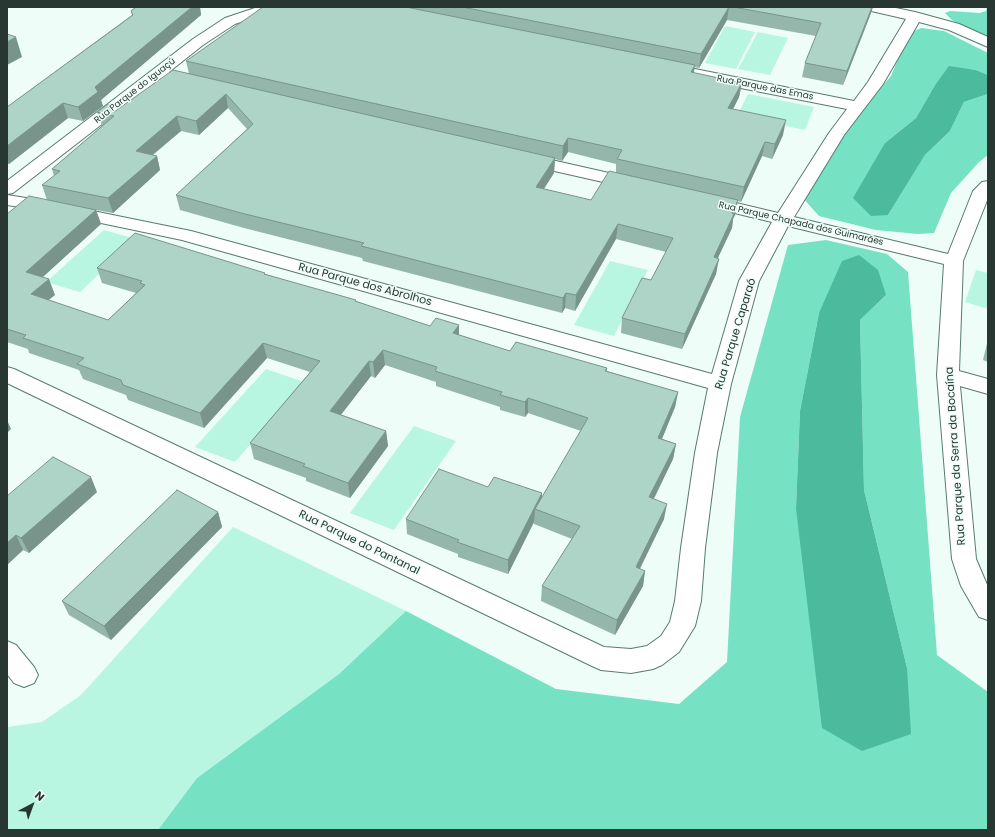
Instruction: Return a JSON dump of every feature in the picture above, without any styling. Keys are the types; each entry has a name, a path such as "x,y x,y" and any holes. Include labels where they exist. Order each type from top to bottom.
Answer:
{"street":[{"name":"Rua Parque do Iguaçú","path":"7,189 198,42 230,21 272,7"},
{"path":"872,7 915,16 954,27 988,43"},
{"name":"Rua Parque Caparaó","path":"688,601 693,548 706,453 720,384 750,281 783,219 837,133 856,106 875,84 915,16"},
{"name":"Rua Parque das Emas","path":"677,70 856,106"},
{"path":"158,74 208,85"},
{"path":"510,156 649,188"},
{"name":"Rua Parque da Serra da Bocaína","path":"988,186 982,191 981,213 954,261 950,297 948,375 964,559 974,586 988,609"},
{"name":"Rua Parque Chapada dos Guimarães","path":"688,197 954,261"},
{"name":"Rua Parque dos Abrolhos","path":"7,200 185,235 720,384"},
{"name":"Rua Parque do Pantanal","path":"7,374 601,658 631,661 653,657 670,644 682,626 688,601"},
{"path":"948,375 988,387"},
{"path":"7,653 24,676"}],"shaded area":[{"path":"987,7 988,41 952,20 945,13 950,11 980,13 986,11"},
{"path":"725,26 755,32 736,69 705,63"},
{"path":"921,28 944,31 988,53 988,75 976,70 949,67 935,85 916,118 885,143 888,215 925,155 950,131 964,102 988,94 988,155 979,162 951,193 934,233 918,234 876,230 819,216 802,197 856,117 891,76 908,34"},
{"path":"758,32 788,38 770,75 738,69"},
{"path":"949,66 976,70 988,75 988,94 964,102 950,131 925,155 888,215 871,216 853,198 885,143 916,118 935,85"},
{"path":"748,94 814,107 805,130 737,116"},
{"path":"104,230 136,239 80,292 46,282"},
{"path":"826,240 887,254 908,272 937,655 988,692 988,830 158,830 197,778 339,674 406,611 556,689 679,704 727,662 740,417 788,245","holes":["886,295 860,320 864,490 907,668 796,508 800,411 819,313"]},
{"path":"859,255 878,270 886,295 860,320 864,490 907,668 911,734 862,751 822,728 796,508 800,411 819,313 842,261"},
{"path":"610,261 648,270 614,336 574,325"},
{"path":"976,270 988,273 988,309 965,302"},
{"path":"266,369 304,382 235,462 195,447"},
{"path":"414,426 456,441 394,530 350,513"},
{"path":"233,527 406,611 339,674 197,778 158,830 7,830 7,727 42,722 81,695"}],"building":[{"path":"136,7 192,7 95,87 98,92 78,107 63,103 7,146 7,107 133,15 131,11"},
{"path":"263,7 406,7 695,65 691,72 742,83 728,108 786,120 775,144 765,142 744,187 617,159 622,150 568,138 563,146 186,61"},
{"path":"462,7 729,7 701,54"},
{"path":"733,7 872,7 847,71 805,63 821,23"},
{"path":"7,34 16,37 7,42"},
{"path":"173,70 555,158 536,187 591,200 609,171 738,200 732,213 734,214 714,257 719,259 685,334 622,318 642,278 651,280 673,238 618,224 576,295 566,293 563,298 361,246 364,243 241,213 176,195 253,124 226,94 196,121 177,116 136,151 157,156 108,198 42,185 60,171 52,169 114,116 97,112 108,104 114,112"},
{"path":"29,196 96,210 26,272 49,279 31,294 108,320 145,285 140,283 142,281 97,268 135,233 265,273 264,274 356,300 355,301 430,326 436,318 459,325 453,333 510,351 516,342 607,368 605,371 678,392 658,438 676,444 649,497 667,504 636,567 645,571 617,620 542,586 580,526 535,509 588,418 528,398 525,402 500,395 502,392 435,371 437,367 383,350 373,362 369,361 330,411 386,431 348,483 303,466 305,464 250,443 320,361 263,343 200,413 123,385 121,380 77,364 84,358 23,338 26,335 7,329 7,214"},
{"path":"53,457 91,477 21,538 16,535 7,543 7,496"},
{"path":"439,469 488,487 494,477 542,493 508,560 457,542 459,540 406,519"},
{"path":"177,490 218,512 104,626 62,601"}]}
